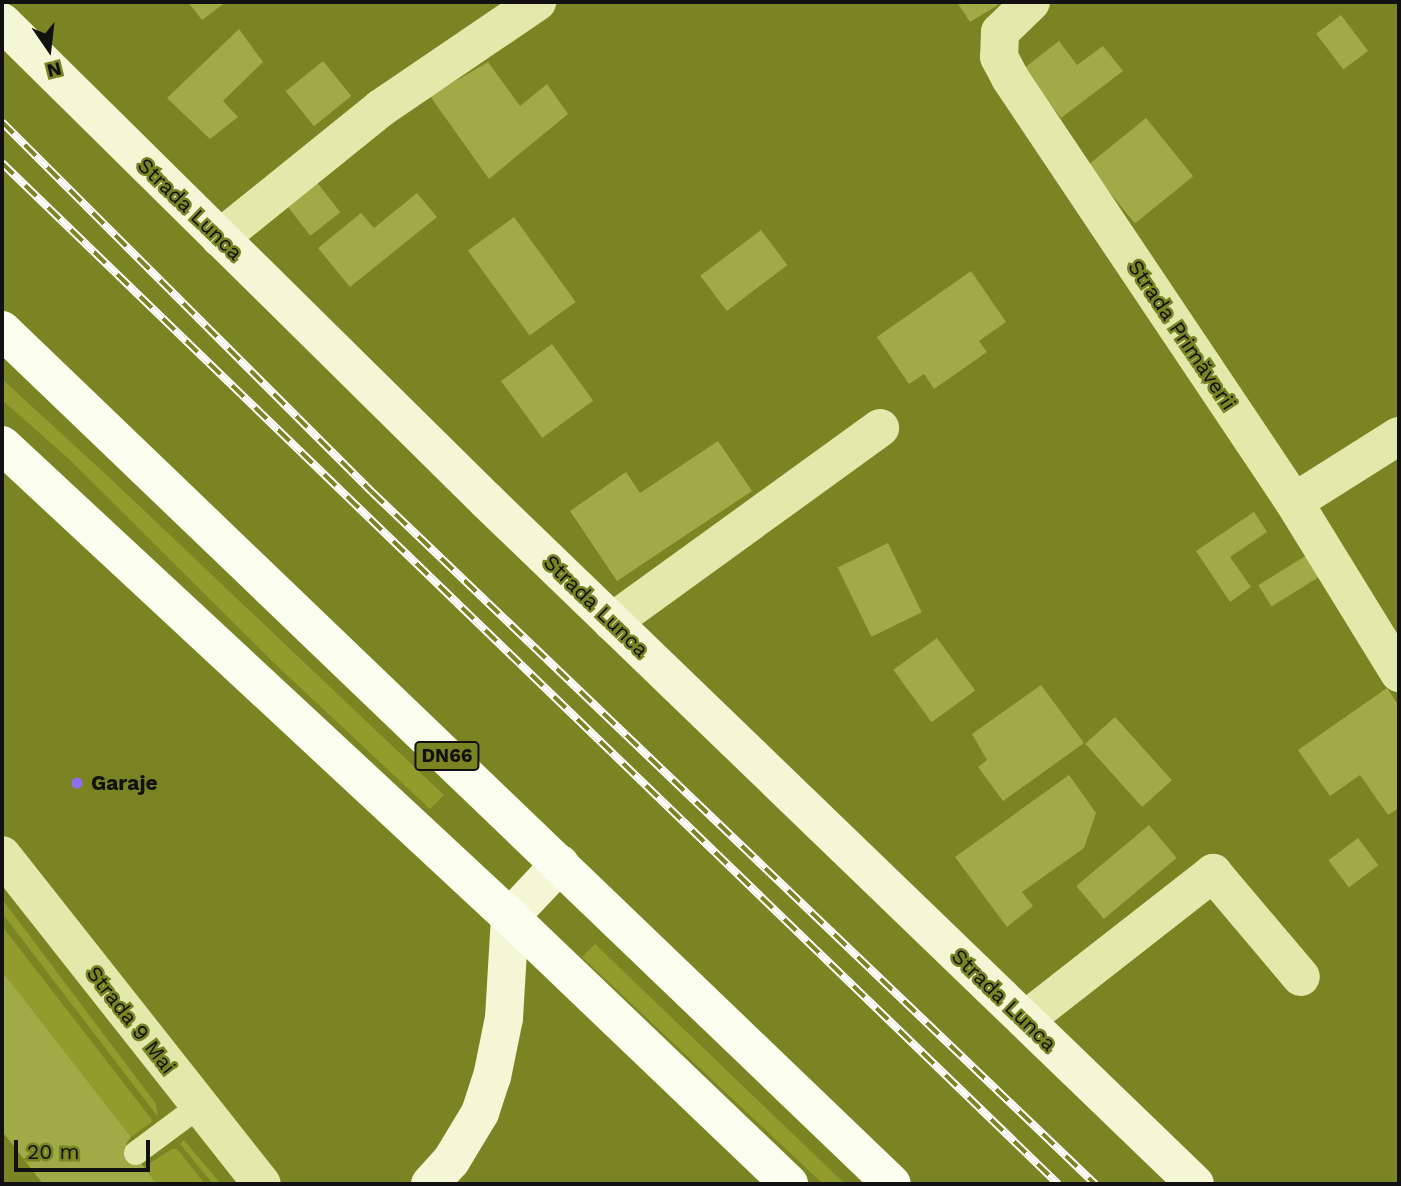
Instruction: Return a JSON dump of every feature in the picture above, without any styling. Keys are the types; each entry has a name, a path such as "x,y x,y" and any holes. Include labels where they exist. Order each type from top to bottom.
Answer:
{"main road":[{"name":"Strada Lunca","path":"2,22 612,622 1195,1184"},
{"name":"DN66","path":"2,330 892,1184"},
{"path":"2,445 510,917 789,1184"},
{"path":"430,1184 451,1161 480,1113 492,1077 504,1018 510,917 560,864"}],"street":[{"path":"220,239 371,115 537,2"},
{"name":"Strada Primăverii","path":"1031,2 1000,32 999,57 1010,79 1294,502 1399,673"},
{"path":"612,622 880,428"},
{"path":"1294,502 1399,436"},
{"name":"Strada 9 Mai","path":"2,855 262,1184"},
{"path":"1025,1020 1213,873 1301,977"}],"lane":[{"path":"136,1153 199,1106"}],"green space":[{"path":"2,379 444,795 430,809 273,662 69,459 2,400"},
{"path":"2,899 156,1104 158,1117 2,913"},
{"path":"2,926 153,1121 131,1137 2,971"},
{"path":"595,944 845,1184 823,1184 582,957"},
{"path":"184,1140 221,1184 213,1184 180,1144"},
{"path":"172,1149 177,1149 205,1184 157,1184 144,1167"}],"building":[{"path":"188,2 226,2 202,20"},
{"path":"957,2 995,2 998,5 970,22"},
{"path":"1341,15 1368,51 1343,70 1316,34"},
{"path":"239,29 263,62 223,101 238,117 210,139 167,98"},
{"path":"1059,41 1077,65 1103,46 1123,71 1061,118 1023,69"},
{"path":"323,61 351,96 314,126 286,91"},
{"path":"488,62 520,106 547,84 568,114 489,179 430,96"},
{"path":"1146,118 1193,176 1135,223 1088,165"},
{"path":"312,176 340,212 310,236 282,199"},
{"path":"417,193 437,217 350,287 318,248 361,213 374,228"},
{"path":"514,217 576,302 530,335 468,251"},
{"path":"761,230 787,265 727,311 700,276"},
{"path":"971,271 1006,322 979,341 987,352 934,389 924,374 909,384 877,337"},
{"path":"552,344 593,401 542,438 501,381"},
{"path":"718,441 752,491 617,581 570,511 626,472 640,493"},
{"path":"1254,512 1267,532 1230,557 1251,587 1230,602 1196,551"},
{"path":"888,543 922,612 871,637 838,568"},
{"path":"1310,553 1323,574 1272,607 1258,585"},
{"path":"937,638 975,691 932,722 893,670"},
{"path":"1041,685 1084,743 1003,801 978,767 987,760 972,734"},
{"path":"1387,688 1399,706 1399,808 1388,815 1360,775 1330,796 1298,750"},
{"path":"1115,717 1172,780 1142,807 1085,744"},
{"path":"1069,775 1096,813 1084,848 1022,892 1033,906 1007,927 955,857"},
{"path":"1149,825 1177,858 1104,919 1076,886"},
{"path":"1358,838 1378,865 1349,887 1328,860"},
{"path":"2,971 131,1137 126,1144 157,1184 43,1184 2,1131"}],"railway":[{"path":"2,122 372,492 1095,1184"},
{"path":"2,163 1058,1184"}],"place":[{"name":"Garaje","path":"77,783"}]}
